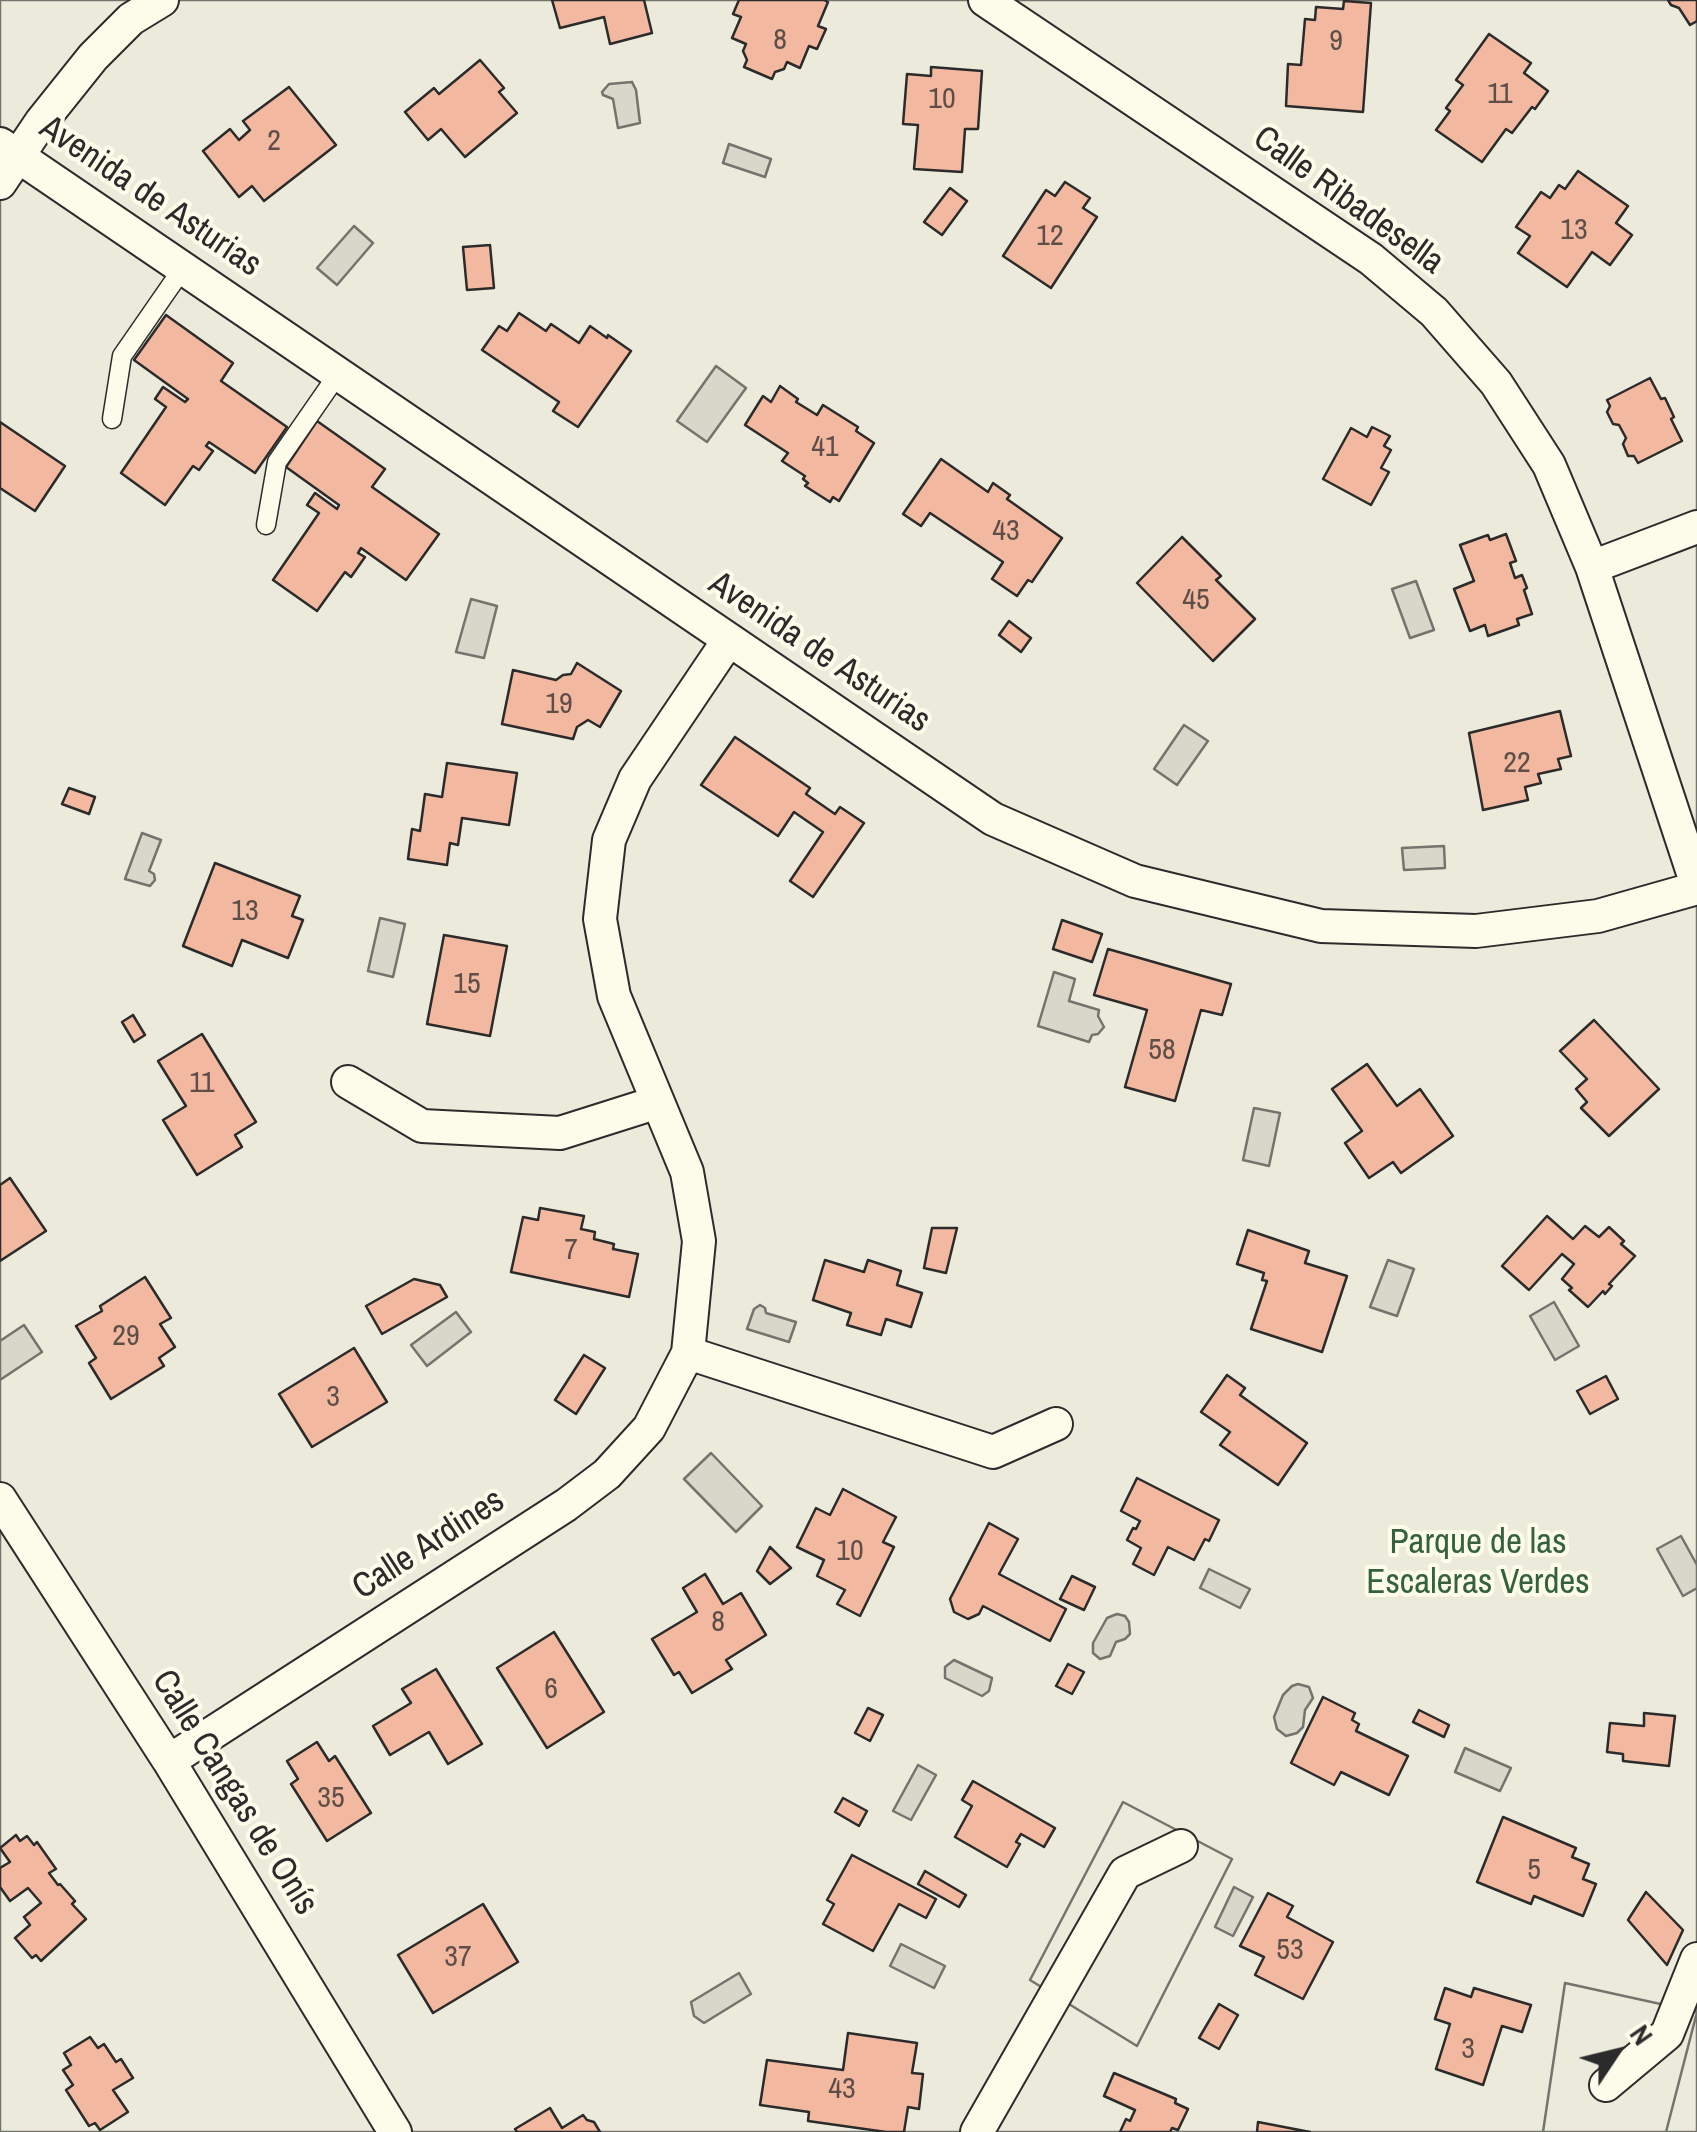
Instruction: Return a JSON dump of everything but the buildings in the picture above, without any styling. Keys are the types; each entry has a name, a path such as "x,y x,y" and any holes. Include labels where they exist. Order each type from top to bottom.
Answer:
{"street":[{"path":"6,161 93,57 131,20 162,0"},
{"name":"Calle Ribadesella","path":"985,0 1371,260 1434,312 1496,383 1549,465 1592,566 1697,886"},
{"name":"Avenida de Asturias","path":"6,161 183,268 993,819 1134,881 1321,926 1476,931 1598,916 1697,886"},
{"path":"1592,566 1697,527"},
{"name":"Calle Ardines","path":"169,1760 566,1505 607,1474 649,1428 688,1353 699,1241 687,1172 614,996 600,918 609,840 635,779 728,641"},
{"path":"348,1082 422,1126 560,1133 658,1102"},
{"path":"688,1353 993,1452 1056,1424"},
{"name":"Calle Cangas de Onís","path":"0,1499 169,1760 394,2132"},
{"path":"977,2132 1125,1873 1182,1846"},
{"path":"1606,2085 1667,2034 1697,1958"}],"lane":[{"path":"112,420 122,356 183,268"},
{"path":"266,526 277,462 338,374"}],"green space":[{"name":"Parque de las Escaleras Verdes","path":"0,0 1697,0 1697,2132 0,2132"}],"shaded area":[{"path":"632,82 640,123 618,128 613,99 602,92 609,84"},
{"path":"729,144 771,159 765,177 723,163"},
{"path":"354,226 373,243 337,285 317,268"},
{"path":"716,366 746,388 707,442 677,421"},
{"path":"1416,581 1434,630 1410,638 1392,589"},
{"path":"471,599 497,606 484,658 456,652"},
{"path":"1184,725 1208,741 1177,785 1154,769"},
{"path":"142,833 161,840 149,871 155,880 150,886 125,879"},
{"path":"1444,846 1445,868 1404,870 1402,848"},
{"path":"380,918 405,924 393,977 368,971"},
{"path":"1054,972 1075,979 1069,1001 1099,1010 1104,1027 1089,1042 1038,1026"},
{"path":"1254,1108 1280,1113 1269,1166 1243,1160"},
{"path":"1388,1260 1414,1269 1397,1316 1370,1307"},
{"path":"1554,1302 1579,1346 1555,1360 1530,1316"},
{"path":"760,1305 766,1313 796,1322 789,1342 747,1329 754,1309"},
{"path":"456,1312 471,1332 427,1366 411,1345"},
{"path":"24,1325 42,1352 0,1380 0,1341"},
{"path":"711,1453 762,1506 736,1532 684,1479"},
{"path":"1681,1536 1697,1565 1697,1588 1683,1596 1657,1549"},
{"path":"1209,1569 1250,1589 1240,1608 1200,1588"},
{"path":"1117,1614 1129,1622 1130,1634 1116,1642 1110,1656 1100,1659 1093,1653 1093,1643 1107,1618"},
{"path":"954,1660 992,1678 989,1691 982,1696 945,1678 945,1667"},
{"path":"1298,1684 1309,1687 1313,1698 1305,1710 1303,1727 1286,1736 1277,1729 1274,1717 1283,1695"},
{"path":"1465,1748 1511,1768 1500,1791 1455,1772"},
{"path":"918,1765 936,1775 911,1820 893,1811"},
{"path":"1123,1802 1232,1859 1137,2046 1030,1980"},
{"path":"1234,1887 1253,1897 1233,1936 1215,1927"},
{"path":"901,1944 945,1966 934,1988 890,1966"},
{"path":"739,1973 751,1994 704,2023 694,2016 691,2002"},
{"path":"1565,1983 1697,2012 1666,2132 1543,2132"}]}
